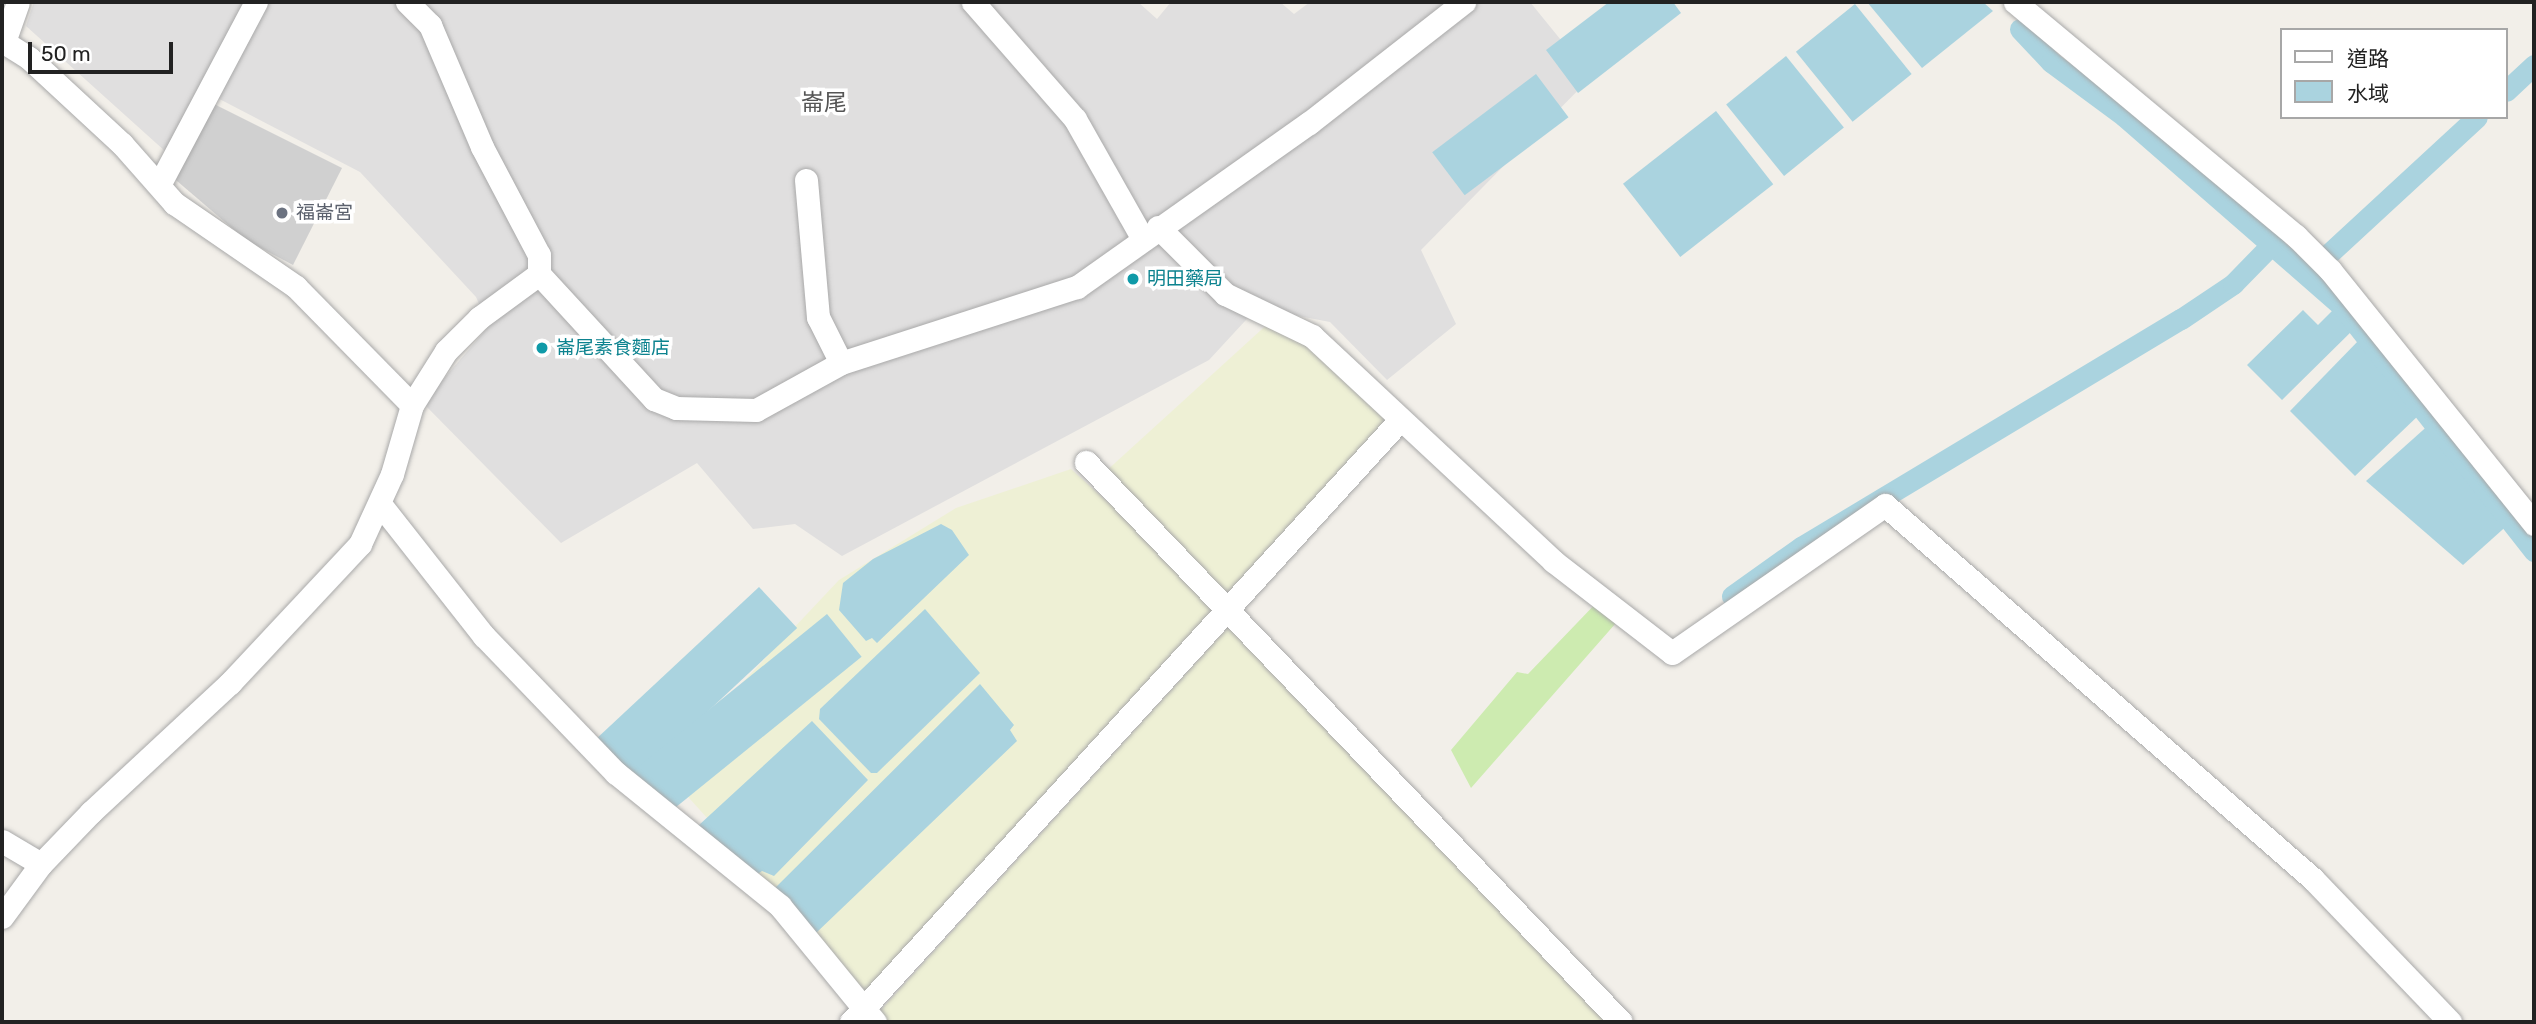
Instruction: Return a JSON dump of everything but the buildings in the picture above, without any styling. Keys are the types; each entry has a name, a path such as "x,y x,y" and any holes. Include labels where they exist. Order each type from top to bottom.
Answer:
{"street":[{"path":"18,2 3,41 29,58 101,125 174,203 296,287 412,405"},
{"path":"159,186 256,2"},
{"path":"407,2 430,25 482,147 539,255 539,274 654,399 676,408 756,410 841,363 1077,287 1309,123 1464,2"},
{"path":"972,2 1075,119 1151,233 1225,294 1312,337 1365,381 1399,421 1553,561 1672,653 1885,505 2313,879 2450,1022"},
{"path":"2015,2 2296,236 2330,270 2534,524"},
{"path":"806,180 818,317 841,363"},
{"path":"2,917 41,864 303,607 360,544 380,504 412,405 446,351 479,318 539,274"},
{"path":"380,504 484,636 616,773 780,906 863,1017 1399,421"},
{"path":"1086,462 1621,1022"},
{"path":"2,841 41,864"}],"shaded area":[{"path":"34,2 1138,2 1157,19 1171,2 1280,2 1294,14 1310,2 1530,2 1591,77 1421,250 1456,324 1387,380 1330,322 1257,308 1209,360 842,556 795,524 753,529 697,463 561,543 423,403 489,326 476,297 360,172 204,91 166,152 26,26"},
{"name":"福崙宮","path":"212,103 342,168 293,265 246,240 170,175"}],"green space":[{"path":"1273,319 1309,339 1394,420 1227,606 1104,473"},
{"path":"1071,469 1220,603 866,994 662,768 839,580 956,508"},
{"path":"1601,598 1623,615 1471,788 1451,750 1517,672 1528,674"},
{"path":"1230,625 1606,1022 886,1022 879,1012"}],"water":[{"path":"1609,2 1673,2 1681,13 1578,93 1546,50"},
{"path":"1867,2 1983,2 1993,11 1922,68"},
{"path":"1855,4 1912,74 1853,122 1796,52"},
{"path":"1786,56 1844,127 1784,176 1726,104"},
{"path":"1536,74 1568,117 1465,195 1432,152"},
{"path":"1716,111 1773,184 1680,257 1623,184"},
{"path":"2337,306 2357,326 2282,400 2247,365 2303,310 2318,325"},
{"path":"2360,339 2420,414 2355,476 2290,411"},
{"path":"2432,422 2511,522 2463,565 2366,481"},
{"path":"941,524 952,530 969,555 877,643 872,638 866,641 839,610 843,583 873,559"},
{"path":"759,587 797,628 635,779 597,738"},
{"path":"925,609 980,673 877,773 871,773 819,719 820,709"},
{"path":"827,614 862,657 667,815 632,772"},
{"path":"980,684 1014,725 1010,730 1017,741 816,933 767,896"},
{"path":"812,721 868,780 774,876 762,871 756,875 698,830 699,825"}],"waterway":[{"path":"2020,29 2051,62 2124,116 2341,305 2534,551"},
{"path":"2508,89 2534,65"},
{"path":"2321,261 2475,119"},
{"path":"1732,596 1801,547 2181,319 2233,284 2274,242"}],"place":[{"name":"福崙宮","path":"282,213"},
{"name":"明田藥局","path":"1133,279"},
{"name":"崙尾素食麵店","path":"542,348"}],"district":[{"name":"崙尾","path":"824,102"}]}
